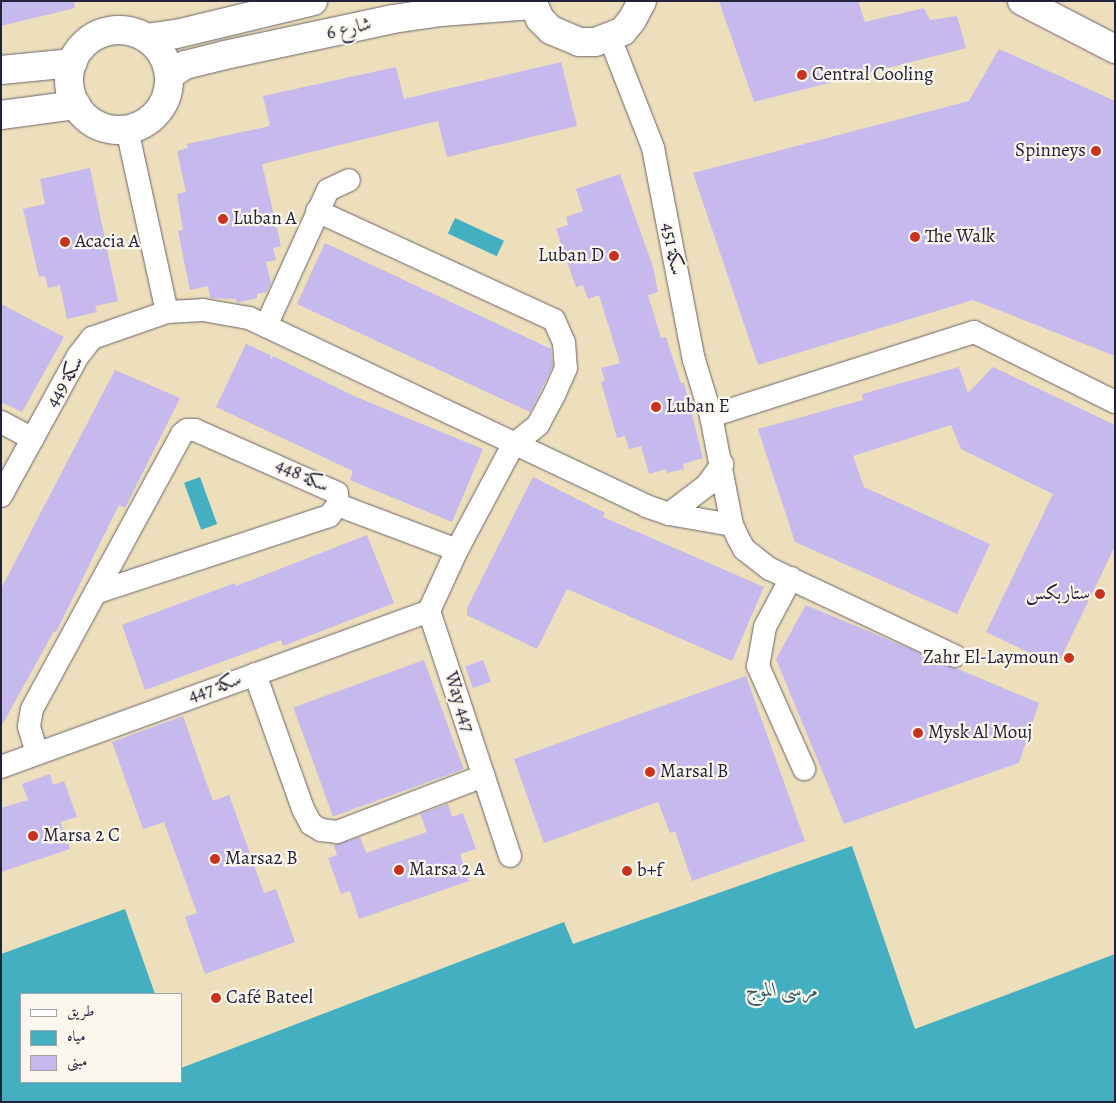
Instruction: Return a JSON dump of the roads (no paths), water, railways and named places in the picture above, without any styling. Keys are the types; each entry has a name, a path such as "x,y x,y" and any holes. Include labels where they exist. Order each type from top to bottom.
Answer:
{"street":[{"name":"شارع 6","path":"146,38 176,34 313,1"},
{"path":"532,3 540,18 564,38 579,42 610,38 632,20 642,1"},
{"path":"1022,1 1115,48"},
{"name":"شارع 6","path":"170,75 184,65 393,19 532,3"},
{"path":"133,32 146,38 158,48 170,75 163,104 141,125 127,129 98,125 76,105 71,91 72,63 90,40 103,33 133,32"},
{"name":"سكة 451","path":"610,38 653,148 694,360 711,416 722,464 732,524 744,550 756,561 955,656"},
{"path":"1,70 72,63"},
{"path":"1,115 76,105"},
{"path":"127,129 166,312"},
{"path":"266,326 316,210 328,190 349,180"},
{"path":"316,210 554,320 564,342 566,368 538,425 514,445 457,550 429,611"},
{"name":"سكة 449","path":"1,496 78,356 92,338 166,312 203,310 230,313 266,326 514,445 669,514 732,524"},
{"path":"711,416 974,332 1115,402"},
{"path":"1,422 33,439"},
{"name":"سكة 448","path":"37,753 29,726 32,709 95,593 178,441 188,430 195,430 335,490 338,505 329,516 95,593"},
{"path":"669,514 707,485 722,464"},
{"path":"338,505 457,550"},
{"path":"791,578 765,627 758,666 804,770"},
{"name":"سكة 447","path":"1,767 429,611"},
{"name":"Way 447","path":"429,611 510,856"},
{"path":"255,674 303,809 311,824 321,830 337,832 484,776"}],"water":[{"path":"455,218 504,241 497,256 448,233"},
{"path":"200,477 217,524 201,530 184,483"},
{"name":"مرسى الموج","path":"852,846 915,1029 1115,954 1115,1102 1,1102 1,954 125,909 155,993 20,993 20,1083 182,1083 182,1068 564,922 573,944"}],"place":[{"name":"Central Cooling","path":"802,75"},
{"name":"Spinneys","path":"1096,151"},
{"name":"Luban A","path":"223,219"},
{"name":"The Walk","path":"915,237"},
{"name":"Acacia A","path":"65,242"},
{"name":"Luban D","path":"614,256"},
{"name":"Luban E","path":"656,407"},
{"name":"ستاربكس","path":"1100,594"},
{"name":"Zahr El-Laymoun","path":"1069,658"},
{"name":"Mysk Al Mouj","path":"918,733"},
{"name":"Marsal B","path":"650,772"},
{"name":"Marsa 2 C","path":"33,836"},
{"name":"Marsa2 B","path":"215,859"},
{"name":"Marsa 2 A","path":"399,870"},
{"name":"b+f","path":"627,871"},
{"name":"Café Bateel","path":"216,998"}]}
